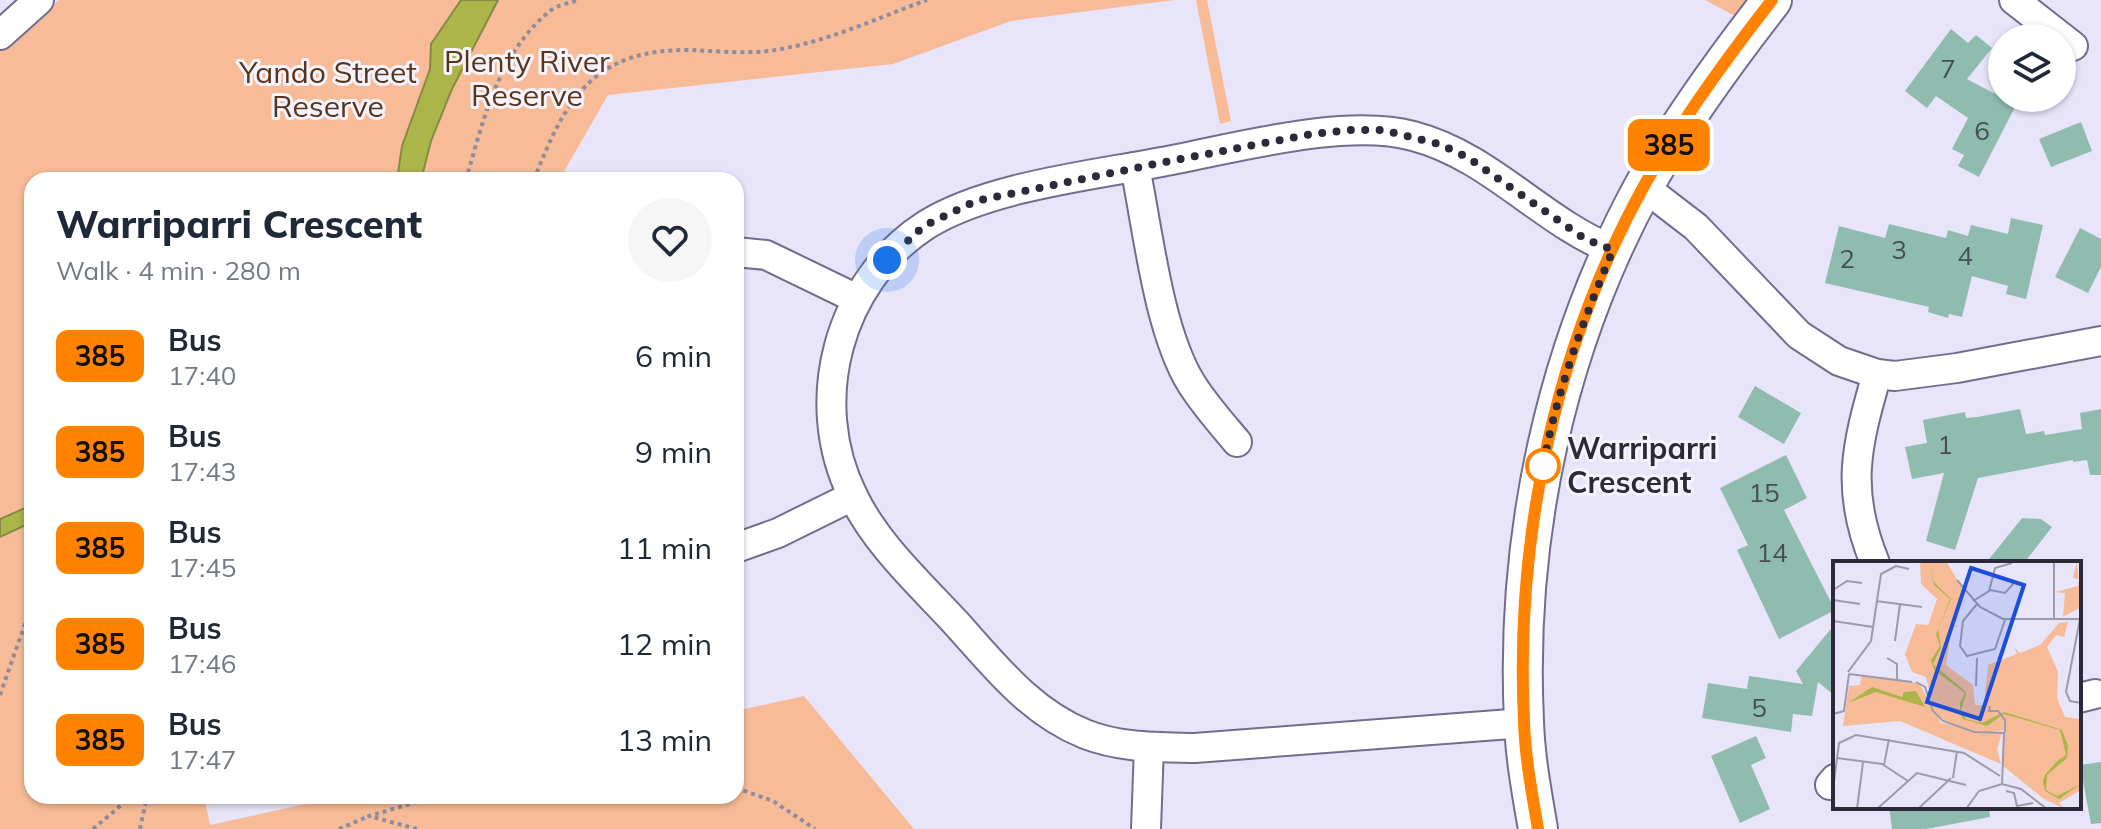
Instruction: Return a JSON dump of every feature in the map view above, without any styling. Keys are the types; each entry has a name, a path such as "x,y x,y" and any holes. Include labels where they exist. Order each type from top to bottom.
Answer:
{"street":[{"path":"0,35 39,0"},
{"path":"1538,829 1524,723 1526,581 1547,444 1564,378 1589,307 1644,187 1702,93 1772,0"},
{"path":"2014,0 2045,24"},
{"path":"1524,723 1242,745 1149,747 1116,743 1063,724 1012,686 876,533 853,496 839,457 831,394 836,356 857,299 876,272 897,248 924,226 950,211 1004,194 1312,134 1352,130 1396,133 1439,144 1467,157 1585,239 1613,250"},
{"path":"1135,167 1162,301 1177,355 1190,382 1237,442"},
{"path":"1644,187 1696,227 1805,341 1839,361 1877,374 1920,374 2101,341"},
{"path":"744,253 766,255 857,299"},
{"path":"1874,561 1862,523 1856,489 1856,462 1859,438 1877,374"},
{"path":"744,545 778,533 853,496"},
{"path":"1146,829 1149,747"}],"path":[{"path":"468,172 486,106 518,45 552,8 579,0"},
{"path":"538,172 574,100 596,75 615,63 671,50 781,49 852,28 927,0"},
{"path":"0,695 24,627"},
{"path":"744,791 773,801 815,829"},
{"path":"93,829 123,804"},
{"path":"140,829 145,804"},
{"path":"339,829 410,804"},
{"path":"369,816 417,829"}],"green space":[{"path":"59,0 1175,0 1011,21 893,64 608,95 564,172 24,172 24,804 206,804 210,825 306,804 744,804 744,709 804,696 914,829 0,829 0,51"},
{"path":"1196,0 1207,0 1231,121 1220,124"},
{"path":"1705,0 1747,0 1735,16"}],"shaded area":[{"path":"461,0 498,0 452,89 431,141 423,172 398,172 402,146 430,69 431,44"},
{"path":"24,508 24,526 0,537 0,519"}],"building":[{"path":"1951,29 1968,43 1976,35 1988,45 1988,53 1967,79 1988,90 1988,112 2012,112 1979,177 1958,166 1964,155 1952,149 1968,118 1936,96 1927,108 1905,91"},
{"path":"2081,122 2092,151 2051,167 2039,139"},
{"path":"2011,218 2043,225 2026,299 2006,294 2008,286 1972,276 1962,317 1949,314 1948,318 1928,312 1929,307 1825,283 1839,226 1885,238 1889,224 1946,238 1948,230 1968,236 1971,225 2008,234"},
{"path":"2080,228 2101,239 2101,267 2088,293 2055,277"},
{"path":"1755,386 1801,413 1784,444 1738,417"},
{"path":"2020,409 2026,434 2044,431 2045,435 2082,429 2080,413 2101,409 2101,475 2090,475 2087,460 2073,460 1978,478 1955,550 1926,541 1944,473 1912,479 1905,447 1927,443 1923,420 1965,412 1966,418"},
{"path":"1786,455 1807,498 1784,510 1833,611 1779,639 1737,550 1748,545 1720,488"},
{"path":"2022,518 2041,519 2052,527 2026,561 1988,561"},
{"path":"1833,626 1833,694 1818,682 1812,716 1793,714 1791,732 1702,718 1708,683 1747,689 1749,676 1803,684 1796,671"},
{"path":"1756,736 1766,758 1751,765 1770,809 1740,823 1711,756"},
{"path":"2101,762 2101,823 2091,824 2081,765"},
{"path":"1889,809 1989,809 1990,817 1926,829 1892,829"}],"bus line":[{"name":"385","path":"1538,829 1524,723 1526,581 1547,444 1564,378 1589,307 1644,187 1702,93 1772,0"}],"place":[{"name":"Warriparri Crescent","path":"1543,466"}],"route":[{"path":"887,260 924,226 950,211 1004,194 1312,134 1382,130 1439,144 1467,157 1585,239 1613,250 1564,378 1543,466"}],"park label":[{"name":"Plenty River Reserve","path":"527,79"},
{"name":"Yando Street Reserve","path":"328,90"}]}
